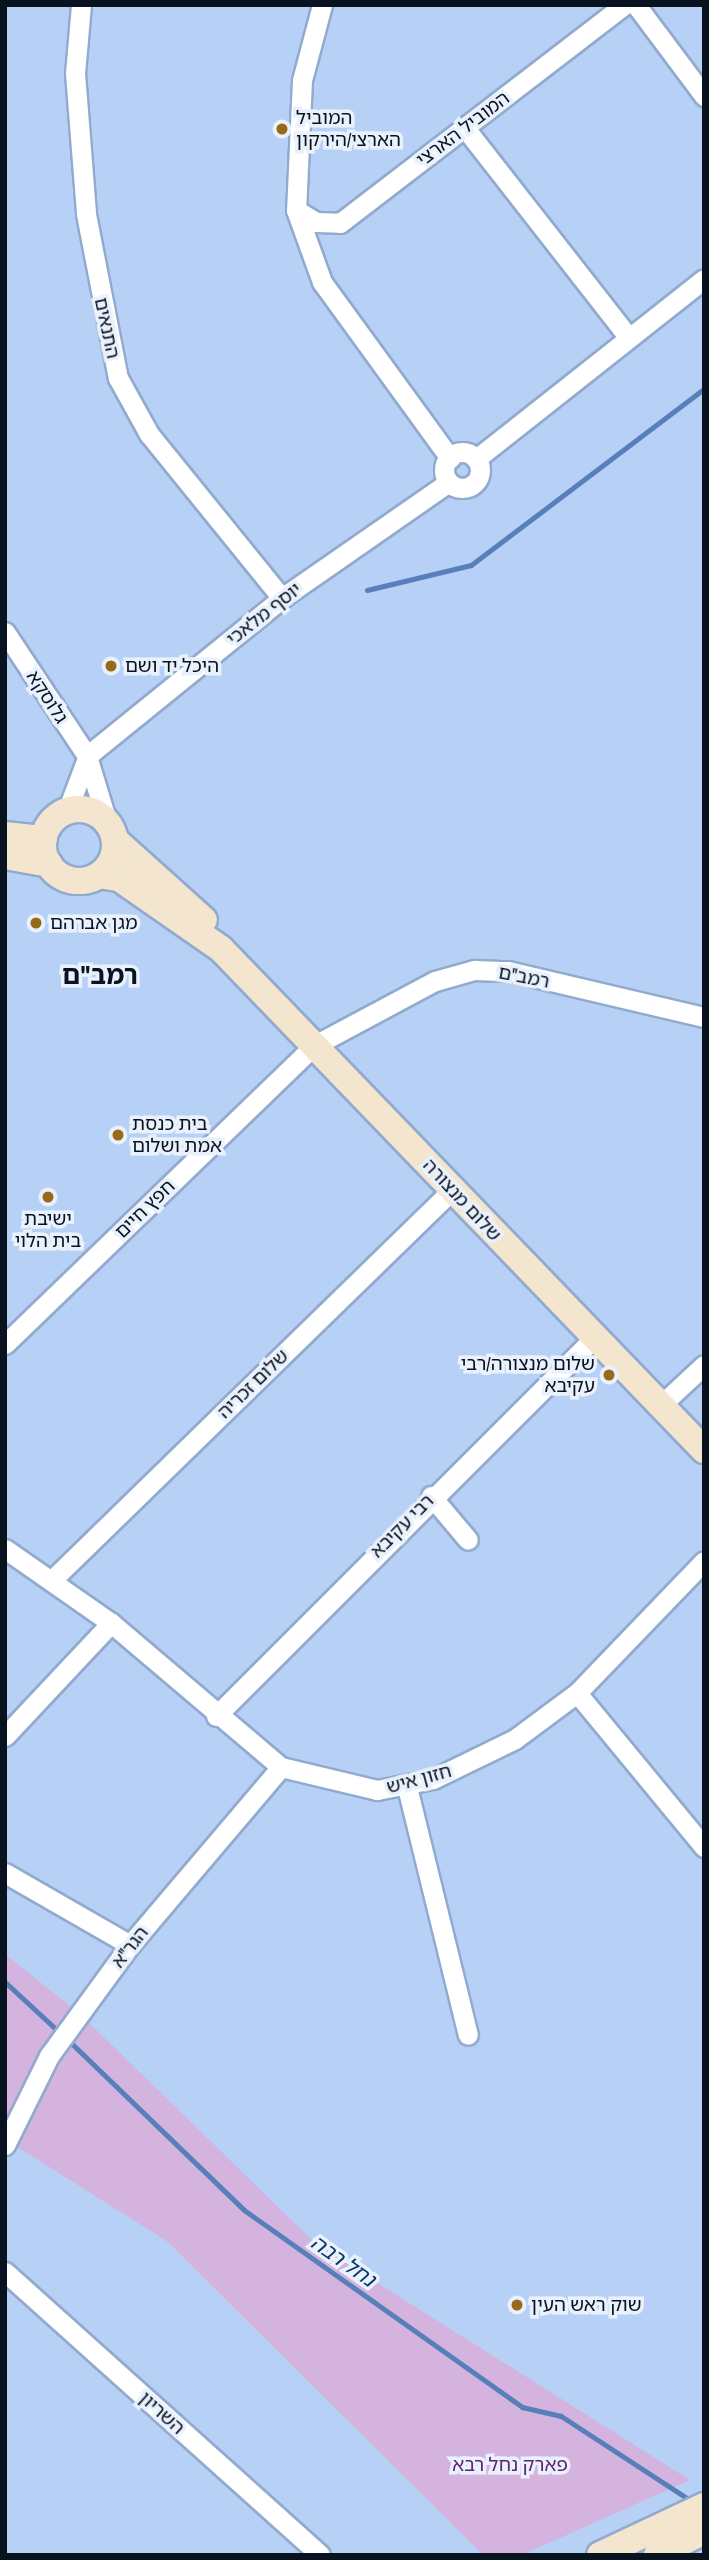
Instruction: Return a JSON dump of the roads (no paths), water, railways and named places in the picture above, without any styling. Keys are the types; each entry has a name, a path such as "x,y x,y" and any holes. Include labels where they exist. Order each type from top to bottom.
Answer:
{"street":[{"name":"התנאים","path":"81,5 75,72 86,214 118,378 149,434 282,598"},
{"path":"321,5 302,80 296,210 322,282 450,458 449,482 459,488 475,483 476,459 704,279"},
{"name":"המוביל הארצי","path":"296,210 316,222 340,223 624,5"},
{"path":"636,5 704,96"},
{"path":"465,128 629,338"},
{"path":"450,458 466,453 476,459"},
{"name":"יוסף מלאכי","path":"86,758 282,598 449,482"},
{"name":"גלוסקא","path":"5,632 98,778 111,832"},
{"path":"46,851 66,811 86,758"},
{"path":"5,835 46,851 75,881 99,875 111,832 92,811 66,811"},
{"name":"שלום מנצורה","path":"111,832 204,919 221,949"},
{"path":"5,856 46,851"},
{"name":"שלום מנצורה","path":"99,875 119,878 221,949 315,1045 592,1340 662,1404 704,1450"},
{"name":"רמב\"ם","path":"315,1045 435,981 474,970 508,971 704,1017"},
{"name":"חפץ חיים","path":"5,1344 315,1045"},
{"name":"שלום זכריה","path":"54,1578 452,1190"},
{"name":"רבי עקיבא","path":"216,1716 431,1496 592,1340"},
{"path":"662,1404 704,1365"},
{"path":"431,1496 467,1539"},
{"name":"חזון איש","path":"5,1549 54,1578 111,1623 216,1716 281,1767 352,1788 407,1787 515,1739 577,1693 704,1561"},
{"path":"5,1736 111,1623"},
{"path":"577,1693 704,1847"},
{"name":"הגר\"א","path":"5,2146 49,2056 110,1972 281,1767"},
{"path":"407,1787 468,2035"},
{"path":"5,1873 130,1945"},
{"name":"השריון","path":"5,2272 320,2555"},
{"path":"657,2555 684,2532 704,2505"},
{"path":"600,2555 684,2532"}],"waterway":[{"path":"367,590 471,565 704,389"},
{"name":"נחל רבה","path":"5,1982 59,2032"},
{"name":"נחל רבה","path":"67,2039 244,2210 522,2407 561,2416 693,2502"}],"place":[{"name":"המוביל הארצי/הירקון","path":"282,129"},
{"name":"היכל יד ושם","path":"111,666"},
{"name":"מגן אברהם","path":"36,923"},
{"name":"בית כנסת אמת ושלום","path":"118,1135"},
{"name":"ישיבת בית הלוי","path":"48,1197"},
{"name":"שלום מנצורה/רבי עקיבא","path":"609,1375"},
{"name":"שוק ראש העין","path":"517,2305"}],"district":[{"name":"רמב\"ם","path":"100,975"}],"park label":[{"name":"פארק נחל רבא","path":"510,2465"}]}
